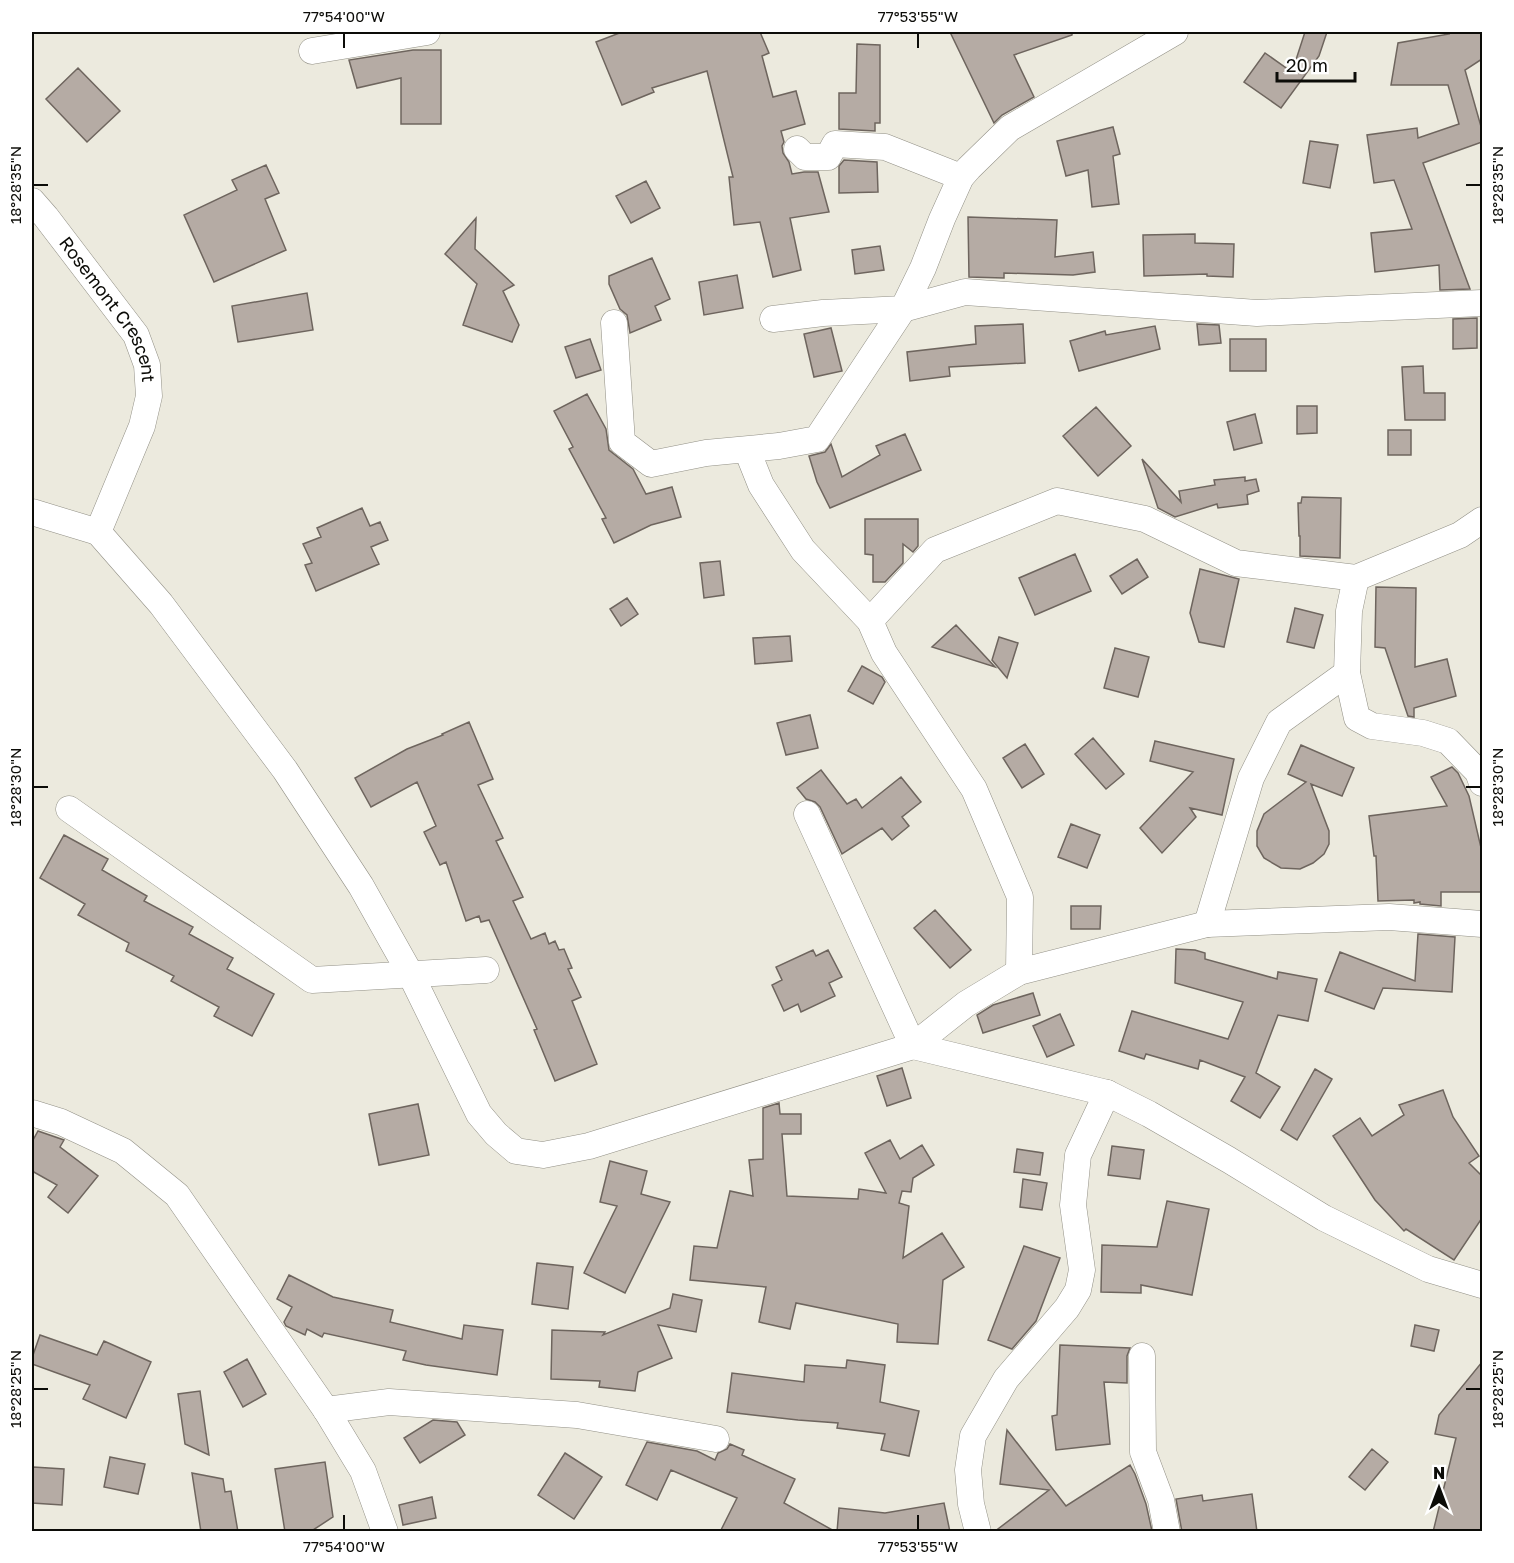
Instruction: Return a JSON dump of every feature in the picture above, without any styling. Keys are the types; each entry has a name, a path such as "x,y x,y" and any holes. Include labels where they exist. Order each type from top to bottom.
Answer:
{"street":[{"path":"312,51 428,32"},
{"path":"614,323 622,442 651,464 706,453 817,440 903,309 962,177 1010,128 1175,32"},
{"path":"797,149 805,157 828,157 834,144 885,147 962,177"},
{"name":"Rosemont Crescent","path":"32,201 136,336 147,364 149,396 142,426 98,532"},
{"path":"773,320 823,313 903,309 965,292 1257,313 1482,303"},
{"path":"747,450 761,484 803,550 870,621 884,653 974,789 1020,897 1019,972"},
{"path":"870,621 935,550 1057,501 1145,519 1236,563 1356,578 1460,535 1482,520"},
{"path":"32,512 98,532 161,604 285,770 361,886 411,975 479,1114 496,1134 516,1151 543,1155 589,1146 913,1046 966,1004 1019,972 1207,924 1389,917 1482,924"},
{"path":"1356,578 1349,611 1347,674 1358,718 1372,726 1423,733 1448,741 1478,772 1482,783"},
{"path":"1207,924 1251,778 1279,722 1347,674"},
{"path":"69,810 312,980 486,970"},
{"path":"807,814 913,1046"},
{"path":"913,1046 1107,1093 1149,1114 1229,1160 1324,1218 1428,1269 1482,1285"},
{"path":"978,1532 971,1504 968,1470 974,1436 1006,1379 1067,1308 1078,1290 1082,1270 1074,1205 1078,1155 1107,1093"},
{"path":"32,1113 62,1122 123,1151 177,1195 326,1410 363,1471 385,1532"},
{"path":"1142,1356 1143,1452 1161,1500 1167,1532"},
{"path":"326,1410 389,1402 577,1415 716,1439"}],"building":[{"path":"622,32 760,32 769,53 762,56 773,97 796,91 805,124 781,131 784,142 783,153 789,162 792,174 818,172 829,212 790,218 801,270 773,277 760,222 734,225 729,177 733,177 707,71 652,88 654,92 622,105 596,42"},
{"path":"950,32 1072,32 1072,35 1014,55 1034,97 1002,115 994,123"},
{"path":"1305,32 1327,32 1319,56 1281,108 1244,82 1265,53 1292,72"},
{"path":"1448,32 1482,32 1482,59 1465,70 1482,130 1482,142 1423,163 1470,289 1440,290 1439,265 1375,272 1371,233 1412,229 1394,180 1374,183 1367,135 1417,128 1418,138 1459,124 1448,85 1391,85 1398,43 1449,34"},
{"path":"857,44 880,45 880,123 875,123 875,131 839,129 839,93 856,93"},
{"path":"413,50 441,50 441,124 401,124 401,78 357,88 349,60"},
{"path":"78,68 120,111 87,142 46,99"},
{"path":"1113,127 1120,154 1113,156 1119,204 1092,207 1088,170 1066,176 1057,141"},
{"path":"1310,141 1338,145 1330,188 1303,183"},
{"path":"844,160 877,162 878,192 839,193 839,166"},
{"path":"266,165 279,193 265,199 286,250 214,282 184,215 237,190 232,180"},
{"path":"646,181 660,208 631,223 616,196"},
{"path":"968,217 1057,220 1055,257 1093,252 1095,272 1073,275 1004,273 1004,278 969,277"},
{"path":"476,218 475,249 514,285 503,291 519,325 512,342 463,325 477,284 445,254"},
{"path":"1195,234 1195,243 1234,244 1233,277 1207,276 1207,274 1144,276 1143,235"},
{"path":"880,246 884,270 855,274 852,250"},
{"path":"652,258 670,299 655,306 661,320 630,333 627,315 620,309 609,284 609,276"},
{"path":"737,275 743,308 704,315 699,282"},
{"path":"307,293 313,330 238,342 232,306"},
{"path":"1477,318 1477,348 1453,349 1453,319"},
{"path":"1023,324 1025,363 949,367 950,376 910,381 907,352 976,344 975,326"},
{"path":"1197,324 1219,325 1221,343 1199,345"},
{"path":"1155,326 1160,349 1079,371 1070,341 1105,331 1106,335"},
{"path":"831,328 842,371 814,377 804,334"},
{"path":"590,339 601,370 576,378 565,347"},
{"path":"1230,339 1266,339 1266,371 1230,371"},
{"path":"1423,366 1424,393 1445,393 1445,420 1405,420 1402,367"},
{"path":"587,394 606,429 609,450 633,469 646,494 672,487 681,517 651,525 614,543 602,519 606,518 569,449 573,447 554,411"},
{"path":"1297,406 1317,406 1317,433 1297,434"},
{"path":"1096,407 1131,446 1098,476 1063,436"},
{"path":"1255,414 1262,443 1234,450 1227,422"},
{"path":"1388,430 1411,430 1411,455 1388,455"},
{"path":"905,434 921,470 830,508 817,482 809,456 825,452 831,444 842,477 880,455 876,446"},
{"path":"1142,459 1181,502 1179,491 1215,485 1214,480 1245,477 1245,481 1256,479 1259,491 1247,495 1248,504 1218,508 1217,504 1175,517 1158,508"},
{"path":"1302,497 1341,498 1340,558 1300,556 1298,503 1301,503"},
{"path":"362,508 370,526 380,522 388,540 371,547 379,564 316,591 305,565 312,563 303,544 321,537 317,528"},
{"path":"865,519 918,519 918,546 913,552 903,544 903,563 885,582 873,582 873,555 865,554"},
{"path":"1075,554 1091,591 1035,615 1019,578"},
{"path":"1137,559 1148,577 1122,594 1110,576"},
{"path":"720,561 724,595 704,598 700,563"},
{"path":"1200,569 1239,579 1224,647 1199,642 1190,613"},
{"path":"1376,587 1416,588 1415,667 1447,659 1456,696 1414,708 1414,717 1408,716 1385,648 1375,647"},
{"path":"627,598 638,614 621,626 610,609"},
{"path":"1295,608 1323,615 1314,648 1287,642"},
{"path":"956,625 995,667 932,647"},
{"path":"790,636 792,661 755,664 753,638"},
{"path":"999,637 1018,643 1007,678 992,660"},
{"path":"1115,648 1149,657 1138,697 1104,688"},
{"path":"862,666 882,677 885,682 873,704 848,691"},
{"path":"810,715 818,748 786,755 777,723"},
{"path":"469,722 493,779 478,785 503,838 496,841 523,897 513,901 531,939 545,933 549,944 555,941 559,950 564,949 572,968 568,969 581,997 572,1001 597,1064 555,1081 534,1030 537,1029 489,920 481,922 479,916 466,921 446,862 440,865 424,832 436,826 417,782 371,807 355,778 407,749"},
{"path":"1093,738 1124,774 1106,789 1075,754"},
{"path":"1155,741 1234,759 1222,815 1190,808 1196,817 1162,853 1140,828 1193,772 1150,761"},
{"path":"1025,744 1044,774 1022,788 1003,758"},
{"path":"1301,745 1354,768 1342,796 1311,784 1329,831 1329,844 1324,854 1313,863 1300,869 1281,868 1264,858 1257,846 1257,831 1264,814 1306,782 1288,774"},
{"path":"1452,767 1458,773 1469,796 1482,852 1482,892 1441,892 1441,906 1414,903 1414,900 1378,901 1376,856 1374,856 1369,816 1447,806 1431,777"},
{"path":"821,770 847,804 856,799 862,808 901,777 921,802 902,817 909,826 892,840 882,828 842,854 820,807 815,802 806,799 797,788"},
{"path":"1071,824 1100,835 1087,868 1058,857"},
{"path":"64,835 108,859 102,870 147,896 144,901 193,927 189,934 233,958 227,969 274,994 252,1036 214,1016 219,1007 171,981 174,976 126,951 129,943 78,915 85,904 40,878"},
{"path":"1071,906 1101,906 1100,929 1071,929"},
{"path":"935,910 971,950 950,968 914,928"},
{"path":"1418,934 1455,937 1452,992 1383,988 1374,1009 1325,991 1340,952 1415,981"},
{"path":"1176,949 1195,950 1205,953 1205,959 1277,979 1278,972 1317,979 1308,1021 1278,1015 1256,1073 1280,1087 1260,1118 1231,1101 1245,1077 1200,1060 1198,1069 1146,1054 1144,1059 1119,1051 1132,1011 1228,1039 1243,1002 1175,983"},
{"path":"813,950 816,956 828,950 842,977 829,983 835,996 801,1012 798,1004 784,1011 772,985 782,980 776,967"},
{"path":"1033,993 1040,1015 983,1033 977,1015 993,1005"},
{"path":"1060,1014 1074,1045 1047,1057 1033,1026"},
{"path":"902,1068 911,1098 887,1106 877,1076"},
{"path":"1315,1069 1332,1079 1297,1140 1281,1130"},
{"path":"1443,1090 1453,1117 1479,1156 1469,1163 1482,1176 1482,1218 1454,1260 1406,1229 1404,1231 1375,1200 1333,1136 1360,1118 1372,1136 1404,1115 1399,1105"},
{"path":"779,1103 780,1114 801,1114 801,1134 782,1134 787,1196 858,1199 859,1189 886,1193 865,1153 890,1140 900,1159 922,1145 934,1165 913,1178 911,1192 902,1191 899,1203 909,1206 903,1258 942,1233 964,1267 943,1280 938,1344 897,1342 898,1324 796,1303 790,1329 759,1322 766,1287 690,1280 694,1246 717,1248 730,1191 753,1196 749,1160 763,1159 763,1108"},
{"path":"418,1104 429,1155 379,1165 369,1114"},
{"path":"38,1131 64,1140 60,1147 98,1176 68,1213 48,1197 57,1185 32,1171 32,1142"},
{"path":"1112,1146 1144,1150 1140,1179 1108,1175"},
{"path":"1017,1149 1043,1153 1040,1175 1014,1172"},
{"path":"610,1161 647,1171 641,1194 670,1202 625,1293 584,1273 617,1206 600,1202"},
{"path":"1023,1179 1047,1183 1042,1210 1020,1207"},
{"path":"1167,1201 1209,1209 1192,1295 1141,1285 1141,1293 1101,1292 1102,1245 1157,1247"},
{"path":"1024,1246 1060,1258 1036,1321 1012,1349 988,1340"},
{"path":"537,1263 573,1267 568,1309 532,1304"},
{"path":"289,1275 333,1297 393,1310 390,1322 462,1339 464,1325 503,1330 497,1375 403,1360 406,1351 324,1333 322,1337 307,1329 305,1335 286,1326 284,1322 292,1307 277,1299"},
{"path":"673,1294 702,1300 696,1332 658,1325 672,1358 638,1372 635,1391 599,1387 600,1381 551,1379 552,1330 605,1332 603,1335 670,1308"},
{"path":"1415,1325 1439,1330 1434,1351 1411,1346"},
{"path":"40,1335 97,1355 104,1341 151,1362 126,1418 83,1399 90,1385 32,1364"},
{"path":"1060,1345 1130,1348 1127,1356 1127,1383 1104,1382 1110,1444 1056,1450 1052,1416 1057,1415"},
{"path":"247,1359 266,1394 243,1407 224,1372"},
{"path":"847,1360 885,1365 880,1402 919,1411 909,1456 881,1450 885,1434 837,1428 838,1423 727,1412 732,1373 804,1382 805,1365 846,1368"},
{"path":"1482,1362 1482,1532 1433,1532 1456,1438 1435,1434 1439,1415"},
{"path":"200,1391 209,1455 185,1444 178,1394"},
{"path":"433,1420 457,1422 465,1435 420,1463 404,1438"},
{"path":"1007,1430 1066,1506 1130,1465 1146,1504 1152,1531 994,1532 1049,1490 1000,1484"},
{"path":"647,1442 697,1451 715,1460 718,1453 727,1449 730,1444 744,1450 742,1455 795,1479 784,1503 836,1532 720,1532 737,1498 671,1470 657,1500 626,1485"},
{"path":"1372,1449 1388,1462 1365,1490 1349,1477"},
{"path":"565,1453 602,1477 574,1519 538,1495"},
{"path":"110,1457 145,1464 138,1494 104,1487"},
{"path":"325,1462 333,1517 310,1532 285,1532 275,1469"},
{"path":"33,1467 64,1469 62,1505 32,1503"},
{"path":"192,1473 223,1479 225,1492 231,1491 238,1532 201,1532"},
{"path":"1252,1494 1257,1532 1182,1532 1176,1499 1202,1495 1203,1501"},
{"path":"432,1497 436,1518 403,1525 399,1505"},
{"path":"944,1503 950,1532 837,1532 839,1508 885,1513"}]}
